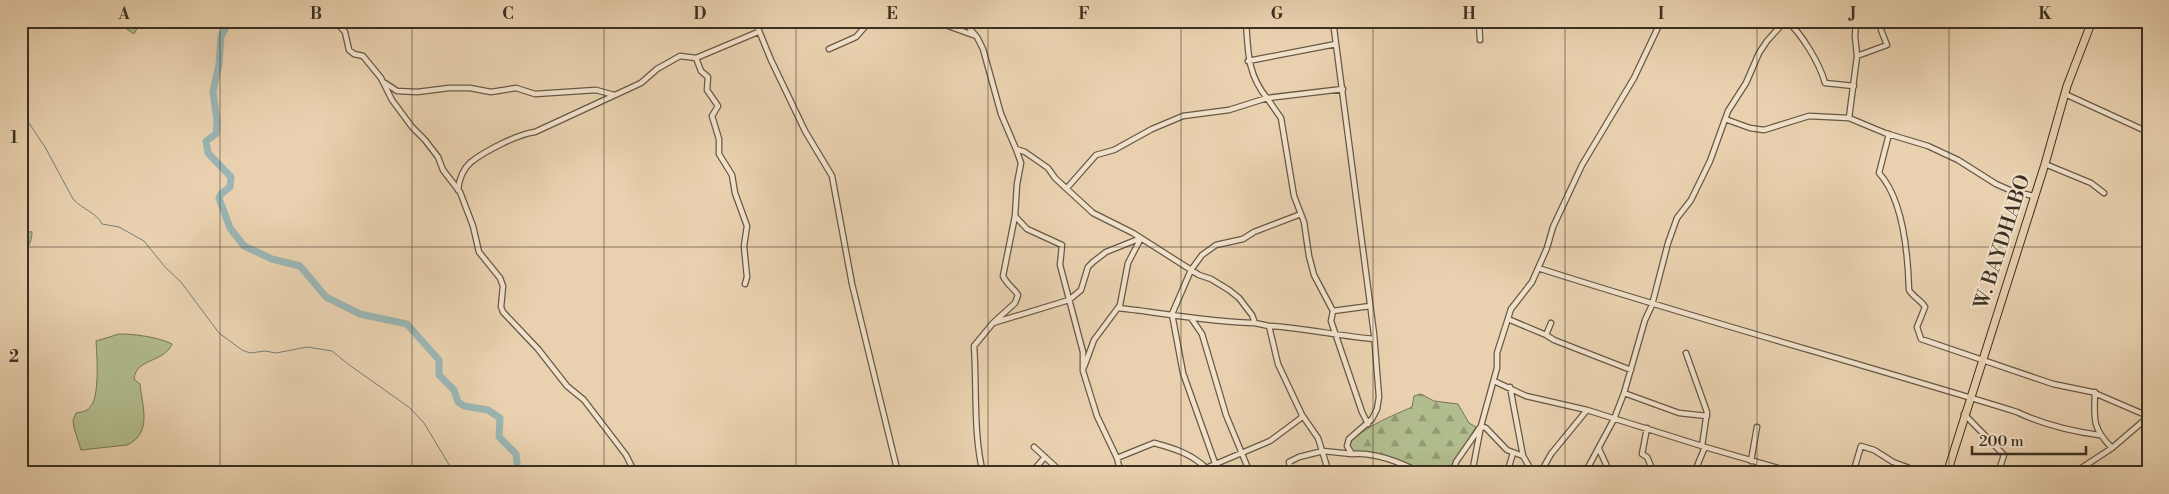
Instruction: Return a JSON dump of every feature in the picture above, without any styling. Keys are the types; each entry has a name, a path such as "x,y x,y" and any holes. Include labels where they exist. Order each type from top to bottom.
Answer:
{"main road":[{"name":"W. BAYDHABO","path":"1947,473 1964,414 2045,164 2065,94 2092,21"}],"street":[{"path":"335,21 345,32 349,50 354,54 363,56 388,86 397,91 418,92 449,88 490,92 516,88 535,94 596,90 614,95"},
{"path":"762,21 756,23 758,32 806,131 832,176 852,284 898,473"},
{"path":"829,49 856,37 870,21"},
{"path":"934,21 977,36"},
{"path":"968,21 970,28 977,36 983,49 1001,114 1021,163 1017,184 1015,216 1003,276 1006,284 1016,290 1018,296 1015,303 993,323 974,346 976,381 974,394 983,473"},
{"path":"1246,21 1248,61 1267,98 1281,118 1294,196 1301,214 1314,275 1333,311 1331,321 1362,412 1368,424"},
{"path":"1333,21 1370,306 1379,397 1377,409 1368,424 1347,442 1347,446 1352,454"},
{"path":"1479,21 1480,40"},
{"path":"1472,473 1481,426 1497,368 1497,353 1511,309 1532,282 1547,248 1553,227 1582,166 1634,78 1661,21"},
{"path":"1585,473 1614,419 1624,393 1645,320 1652,305 1668,242 1677,218 1691,200 1710,161 1725,119 1767,41 1786,21 1792,26 1822,72 1825,83 1854,86"},
{"path":"1849,118 1854,86 1856,21"},
{"path":"1856,56 1887,45 1881,30 1883,21"},
{"path":"458,190 459,179 470,162 521,134 535,132 641,82 656,69 680,56 696,58 758,32"},
{"path":"1248,61 1336,44"},
{"path":"696,58 701,71 708,77 707,90 718,106 712,116 719,139 720,154 732,175 735,194 747,226 744,246 747,277 745,284"},
{"path":"381,78 392,100 412,127 426,140 438,157 443,170 458,190 468,212 479,252 500,278 503,286 501,307 503,312 538,349 567,386 584,400 626,455 635,473"},
{"path":"1067,188 1096,155 1114,150 1152,129 1182,116 1229,110 1267,98 1342,89"},
{"path":"2065,94 2148,132"},
{"path":"1725,119 1750,128 1764,130 1809,116 1849,118 1889,134 1928,146 1958,160 1996,184 2012,191 2034,196"},
{"path":"1889,134 1879,173 1888,183 1902,227 1909,290 1913,297 1925,307 1917,327 1921,339 2053,384 2094,392 2148,416 2112,448 2074,473"},
{"path":"1016,150 1025,152 1048,168 1093,213 1141,238 1191,270 1217,282 1239,298 1252,315 1255,323"},
{"path":"2045,164 2091,183 2104,193"},
{"path":"1215,463 1183,373 1172,314 1191,270 1202,255 1216,245 1243,239 1254,232 1301,214"},
{"path":"1015,216 1027,229 1062,245 1060,266 1083,352 1083,371 1097,416 1117,458 1120,472"},
{"path":"993,323 1069,300 1081,290 1088,267 1093,262 1123,244 1141,238"},
{"path":"1083,371 1094,340 1118,308 1128,263 1141,238"},
{"path":"1538,268 1652,305 1737,328 2018,412 2064,430 2099,435"},
{"path":"1333,311 1370,306"},
{"path":"1118,308 1191,318 1255,323 1374,339"},
{"path":"1191,318 1202,334 1226,415 1250,473"},
{"path":"1508,319 1546,335 1566,346 1631,370"},
{"path":"1546,335 1551,323"},
{"path":"1268,326 1278,364 1302,415 1310,423 1324,451 1330,473"},
{"path":"1682,473 1682,469 1695,468 1697,466 1704,447 1707,416 1686,353"},
{"path":"1494,381 1526,396 1587,410 1795,473"},
{"path":"1510,388 1523,456 1534,473 1542,470 1551,454 1587,410"},
{"path":"2094,392 2094,418 2099,435 2112,448"},
{"path":"1624,393 1680,413 1707,416"},
{"path":"1964,414 2004,456 1998,473"},
{"path":"1117,458 1154,443 1181,451 1199,461 1206,468 1270,441 1301,418 1302,415"},
{"path":"1481,426 1486,428 1507,450 1523,456"},
{"path":"1453,473 1456,462 1481,426"},
{"path":"1751,461 1757,427"},
{"path":"1647,428 1642,454 1646,457 1654,473"},
{"path":"1853,473 1861,446 1874,450 1893,462 1923,473"},
{"path":"1034,447 1058,469 1068,473"},
{"path":"1599,449 1610,473"},
{"path":"1291,473 1289,462 1293,459 1324,451 1371,454 1408,466 1421,473"},
{"path":"1507,473 1513,453"},
{"path":"1031,473 1045,457"},
{"path":"1756,473 1759,463"}],"green space":[{"path":"121,21 141,21 134,34 122,26"},
{"path":"21,231 32,232 32,236 21,262"},
{"path":"119,334 146,336 172,344 163,355 140,367 136,372 134,379 140,384 144,418 143,426 135,440 127,445 81,450 73,420 76,413 85,411 93,402 97,386 96,341"},
{"path":"1421,394 1434,401 1458,404 1469,423 1476,427 1448,473 1421,473 1395,459 1377,454 1354,453 1350,450 1351,441 1358,435 1380,421 1412,407 1414,396"}],"waterway":[{"path":"230,21 221,36 219,64 213,92 217,121 216,134 206,141 208,153 231,177 230,187 219,198 230,228 244,246 272,259 300,266 326,297 360,314 407,324 439,360 439,375 454,390 458,402 464,406 488,410 500,418 499,437 516,454 518,473"},
{"path":"257,21 263,23 265,21"},
{"path":"21,99 24,104 25,117 45,147 73,199 97,217 102,224 119,227 144,241 165,267 181,282 219,333 242,350 250,353 265,351 276,353 307,347 332,351 410,408 424,423 454,473"}]}
